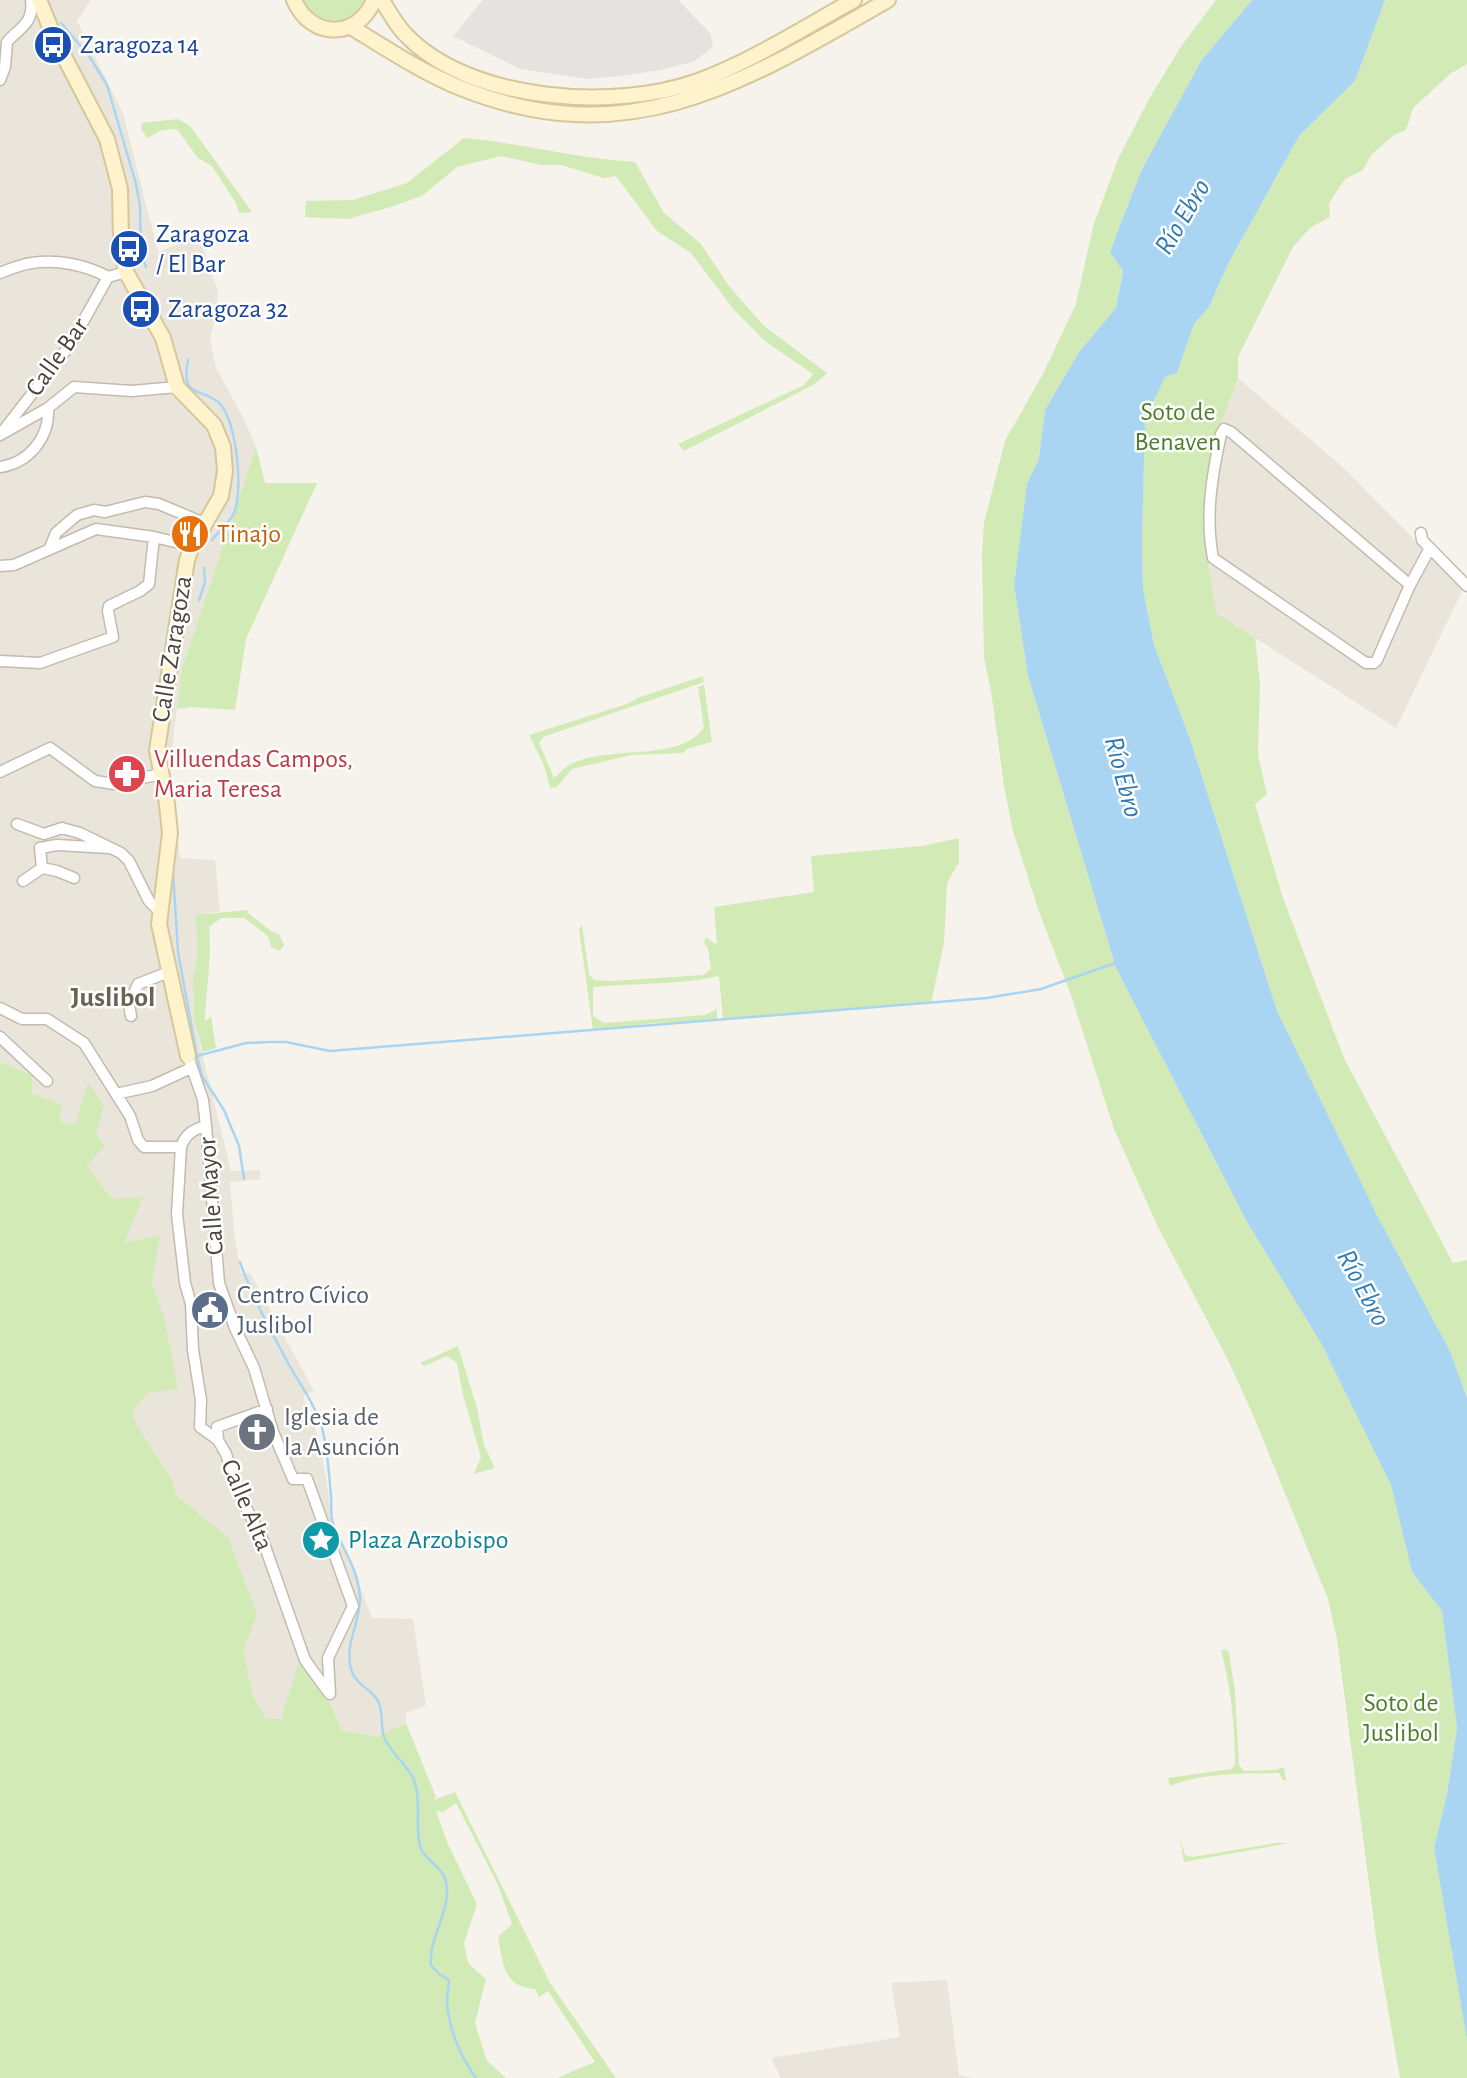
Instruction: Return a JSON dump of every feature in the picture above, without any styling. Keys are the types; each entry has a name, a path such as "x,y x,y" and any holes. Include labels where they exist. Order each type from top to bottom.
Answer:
{"main road":[{"name":"Calle Zaragoza","path":"39,0 55,40 102,128 110,149 120,189 122,253 126,272 163,338 177,387 214,425 223,447 224,487 218,505 191,546 187,560 157,740 170,833 159,911 161,934 190,1062"},
{"path":"294,0 299,10 313,24 332,30 351,27 369,12 374,0"},
{"path":"382,0 397,24 416,45 431,56 470,75 518,90 545,95 607,98 697,81 782,40 854,0"},
{"path":"351,27 439,78 493,99 547,111 608,114 667,105 731,84 793,54 888,0"}],"street":[{"path":"0,80 5,67 7,42 26,25 32,7 31,0"},
{"path":"0,273 31,263 63,262 95,270 108,277 126,272"},
{"name":"Calle Bar","path":"0,435 71,345 108,277"},
{"path":"0,435 48,408 74,387 132,391 177,387"},
{"path":"0,467 16,464 30,452 48,429 48,408"},
{"path":"1410,586 1231,432 1224,429 1212,475 1210,495 1209,523 1213,558 1366,663 1374,663 1377,660 1430,548"},
{"path":"50,550 56,533 77,515 94,510 105,512 145,502 159,504 204,523"},
{"path":"0,566 14,565 96,529 154,537 191,546"},
{"path":"1421,533 1422,540 1467,586"},
{"path":"0,661 40,663 113,637 109,606 149,584 154,537"},
{"path":"0,772 50,748 95,781 114,784 161,774"},
{"path":"17,824 44,834 62,828 112,848 127,858 149,901 159,911"},
{"path":"42,868 38,853 40,848 57,845 112,848"},
{"path":"23,881 42,868 74,878"},
{"path":"131,1016 129,1005 138,984 169,972"},
{"path":"0,1009 22,1018 47,1019 84,1043 130,1116 138,1140 144,1147 181,1147 185,1137 206,1126"},
{"path":"0,1037 47,1081"},
{"path":"116,1094 152,1086 190,1062"},
{"name":"Calle Mayor","path":"190,1062 203,1100 219,1283 235,1328 254,1368 273,1432 293,1479 307,1479 336,1552"},
{"name":"Calle Alta","path":"181,1147 177,1214 201,1400 200,1427 218,1440 226,1454 240,1496 262,1538 305,1660 330,1694 328,1658 353,1606 336,1552"},
{"path":"218,1440 217,1427 267,1409"}],"shaded area":[{"path":"0,0 91,0 77,21 123,113 158,252 199,236 218,292 216,316 210,338 216,368 256,447 182,668 170,766 180,858 215,860 220,911 196,916 194,1020 231,1171 260,1170 260,1179 230,1182 241,1273 250,1273 314,1391 303,1396 320,1442 332,1518 372,1618 413,1619 426,1705 406,1713 406,1723 377,1737 342,1730 323,1691 298,1665 281,1719 266,1719 252,1694 244,1650 257,1614 228,1537 177,1496 171,1478 132,1413 147,1393 178,1389 165,1320 152,1282 160,1235 124,1243 112,1199 87,1165 104,1105 88,1083 75,1125 60,1121 62,1104 32,1095 32,1075 0,1062"},
{"path":"483,0 678,0 711,34 713,47 693,62 621,76 588,79 520,69 453,36"},
{"path":"1238,378 1345,469 1463,589 1396,728 1216,613 1207,557 1207,496 1221,424"},
{"path":"947,1980 959,2075 973,2078 781,2078 771,2058 900,2037 891,1983"}],"green space":[{"path":"304,0 364,0 351,16 334,21 317,15"},
{"name":"Soto de Juslibol","path":"1216,0 1252,0 1201,61 1141,171 1110,252 1123,270 1116,308 1079,352 1045,410 1039,458 1027,484 1014,585 1028,676 1116,968 1247,1222 1321,1343 1391,1485 1412,1572 1442,1611 1457,1728 1447,1794 1434,1848 1467,2040 1467,2078 1400,2078 1378,1952 1337,1639 1328,1599 1254,1417 1228,1360 1158,1227 1114,1129 1071,995 1039,912 1013,831 984,658 984,523 1005,441 1043,374 1076,304 1093,227 1118,159 1149,99 1182,45"},
{"name":"Soto de Benaven","path":"1385,0 1467,0 1467,64 1450,74 1413,108 1406,130 1394,135 1371,155 1363,170 1345,179 1329,203 1330,217 1310,228 1293,247 1238,357 1238,378 1221,424 1207,496 1207,557 1216,613 1255,638 1260,684 1258,755 1267,794 1255,804 1283,898 1344,1058 1453,1263 1467,1260 1467,1398 1450,1351 1380,1221 1277,1011 1190,739 1154,645 1143,589 1145,420 1165,377 1177,373 1194,324 1209,307 1228,264 1299,136 1355,81"},
{"path":"178,119 190,126 252,212 239,213 236,203 212,166 198,158 177,129 162,130 147,138 141,129 142,123"},
{"path":"464,138 635,162 664,213 701,244 729,286 763,325 827,373 815,384 684,451 678,444 804,385 813,374 766,342 735,311 691,253 657,231 616,176 604,178 561,165 541,165 501,156 457,167 422,196 387,208 348,219 305,217 306,201 353,200 407,183"},
{"path":"256,447 265,483 317,483 246,639 235,710 192,707 177,709 182,668"},
{"path":"703,676 704,682 543,737 539,743 554,778 566,767 581,760 677,746 692,739 704,728 698,687 704,685 712,742 689,748 682,753 631,755 572,769 557,787 550,788 544,765 529,735 627,704"},
{"path":"959,838 959,862 947,883 944,943 931,1003 723,1019 719,976 593,987 593,1016 604,1023 705,1015 717,1009 717,1020 593,1030 579,929 582,925 589,974 594,980 703,975 711,969 708,948 704,943 706,937 717,945 714,907 814,892 811,856 922,846"},
{"path":"248,910 248,913 271,931 279,934 284,945 280,951 271,947 268,936 244,918 221,918 209,927 205,1021 211,1016 216,1048 203,1052 194,1020 196,915"},
{"path":"0,1062 32,1075 32,1094 62,1104 60,1121 75,1125 88,1082 104,1105 96,1134 105,1146 87,1165 112,1199 143,1197 124,1243 160,1235 152,1282 165,1320 178,1389 147,1393 132,1413 171,1478 177,1496 228,1537 257,1614 244,1650 252,1694 266,1719 281,1719 298,1664 319,1685 342,1730 377,1737 406,1723 436,1797 434,1800 455,1792 550,1983 616,2078 557,2078 595,2062 548,1991 539,1997 535,1989 516,1984 506,1972 498,1937 512,1924 498,1885 456,1803 443,1812 436,1811 447,1842 477,1904 464,1943 468,1963 486,1979 475,2023 487,2061 506,2078 0,2078"},
{"path":"458,1346 477,1408 484,1445 495,1468 474,1474 481,1457 463,1395 457,1363 447,1356 424,1366 420,1363"},
{"path":"1226,1649 1229,1653 1235,1692 1239,1766 1245,1771 1284,1767 1286,1780 1283,1780 1279,1773 1238,1774 1196,1778 1170,1786 1168,1778 1231,1769 1235,1765 1232,1707 1221,1650"},
{"path":"1180,1838 1185,1855 1192,1857 1290,1843 1184,1862"}],"water":[{"name":"Río Ebro","path":"1252,0 1385,0 1355,81 1299,136 1228,264 1209,307 1194,324 1177,373 1165,377 1145,420 1143,589 1154,645 1190,739 1277,1011 1380,1221 1450,1351 1467,1398 1467,2040 1434,1848 1447,1794 1457,1728 1442,1611 1412,1572 1391,1485 1321,1343 1247,1222 1116,968 1028,676 1014,585 1027,484 1039,458 1045,410 1079,352 1116,308 1123,271 1110,252 1141,171 1201,61"}],"waterway":[{"path":"61,23 89,56 107,85 136,184 140,206 141,253 146,267"},
{"path":"188,360 187,382 195,391 207,395 221,405 227,414 235,443 238,476 236,505 231,518 212,540"},
{"path":"199,600 205,582 204,568"},
{"path":"173,872 178,952 197,1056 202,1076 224,1110 239,1146 244,1179"},
{"path":"197,1056 246,1043 286,1042 330,1051 987,998 1041,989 1118,962"},
{"path":"240,1262 262,1314 322,1428 328,1462 332,1520 359,1586 360,1606 349,1659 351,1669 356,1679 378,1701 384,1737 414,1780 421,1849 442,1872 446,1882 446,1903 433,1945 431,1965 449,1980 447,2001 453,2032 460,2052 476,2078"}],"place":[{"name":"Zaragoza 14","path":"53,45"},
{"name":"Zaragoza / El Bar","path":"129,249"},
{"name":"Zaragoza 32","path":"141,309"},
{"name":"Tinajo","path":"190,534"},
{"name":"Villuendas Campos, Maria Teresa","path":"127,774"},
{"name":"Centro Cívico Juslibol","path":"210,1310"},
{"name":"Iglesia de la Asunción","path":"257,1432"},
{"name":"Plaza Arzobispo","path":"321,1540"}],"district":[{"name":"Juslibol","path":"113,998"}]}
